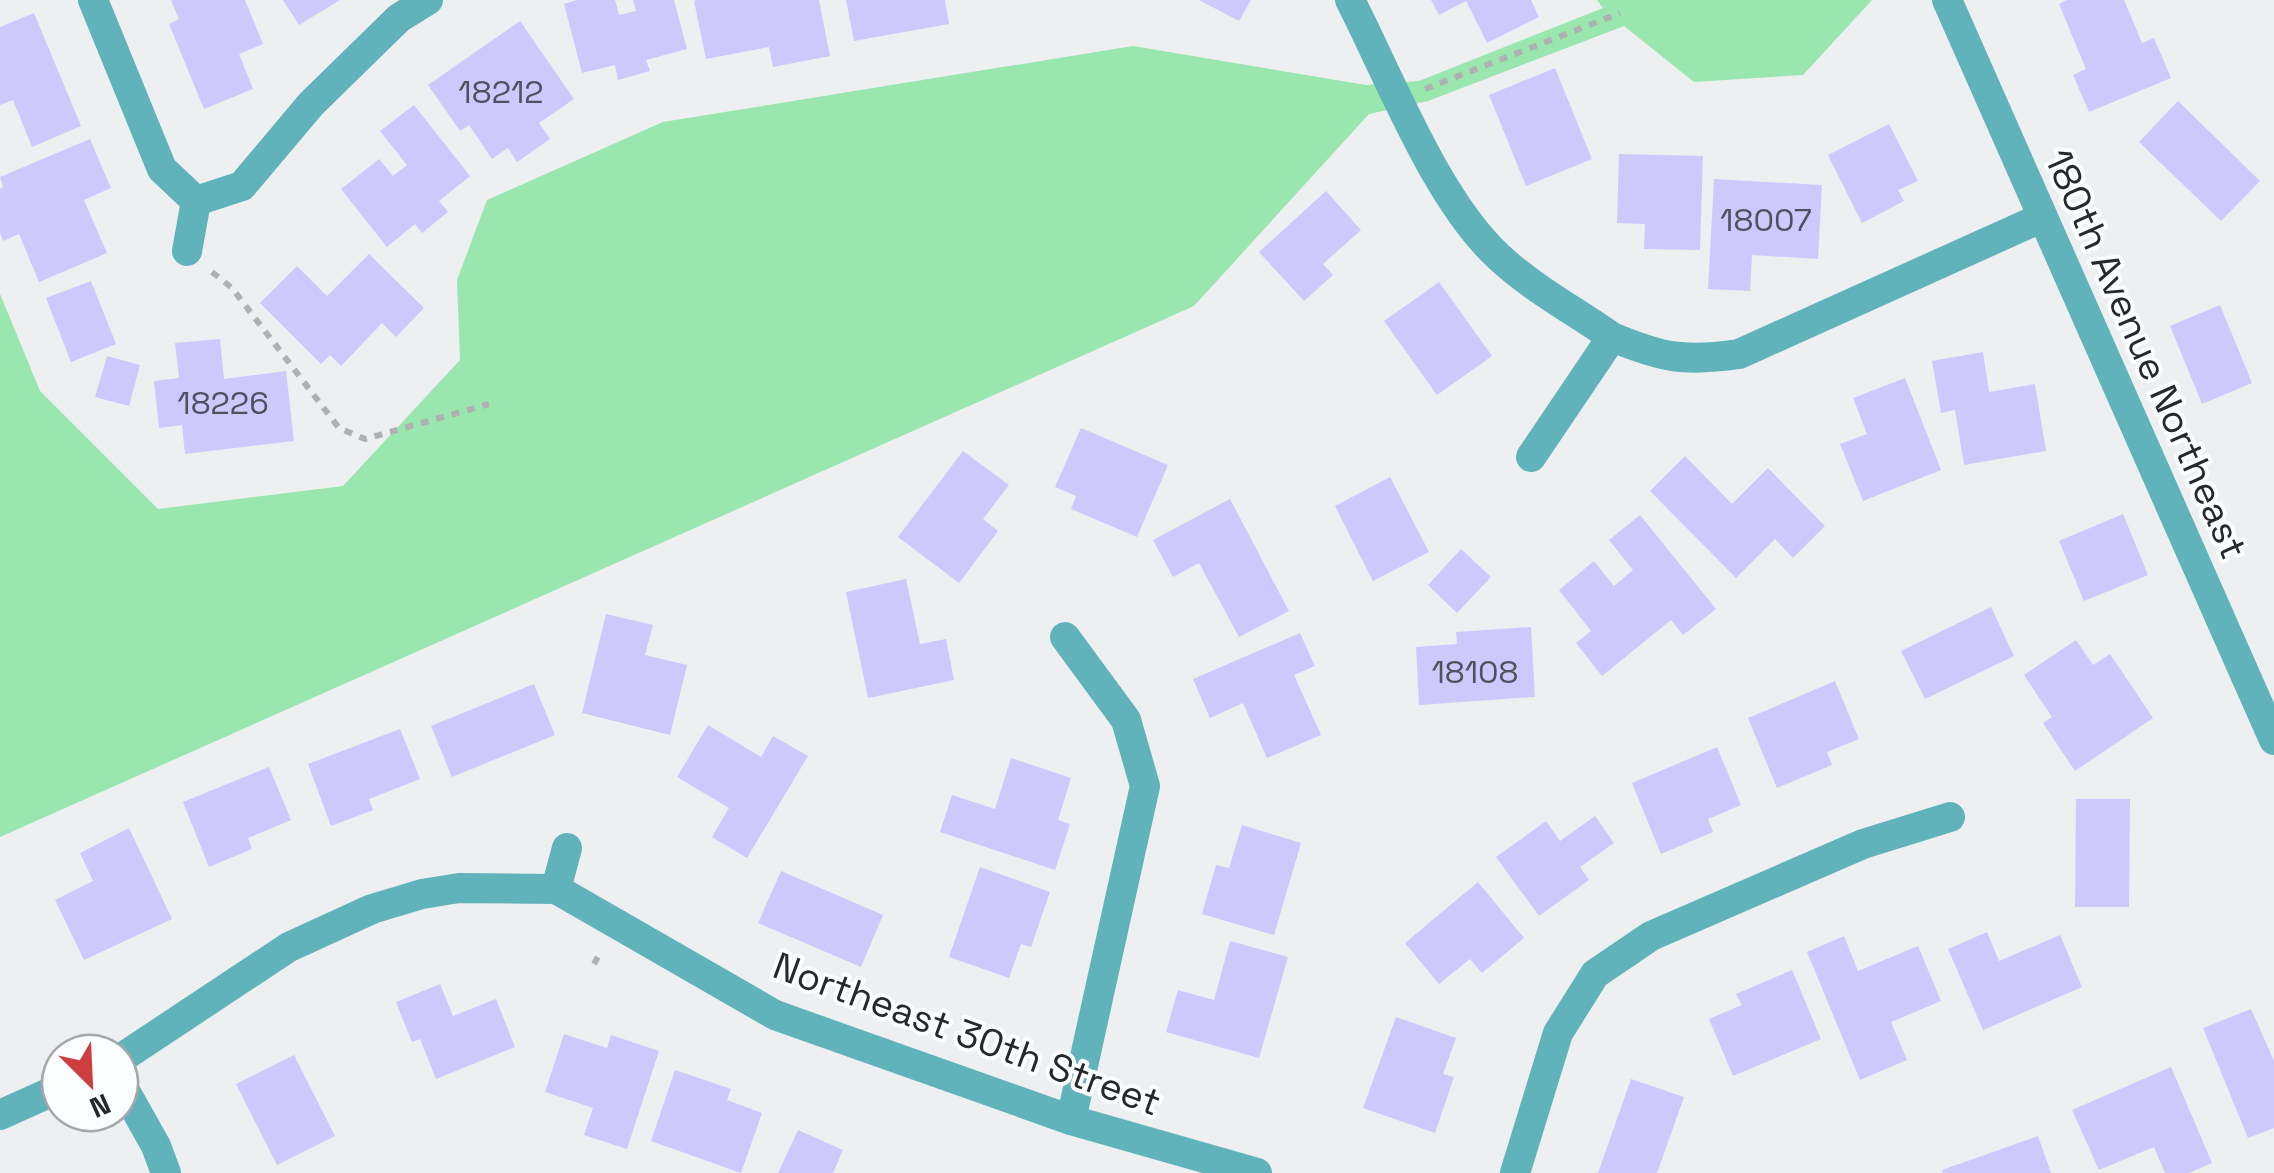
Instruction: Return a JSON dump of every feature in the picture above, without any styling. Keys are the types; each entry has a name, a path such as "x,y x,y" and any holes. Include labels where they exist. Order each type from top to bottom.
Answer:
{"street":[{"path":"93,0 162,169 196,201"},
{"path":"196,201 242,186 312,104 399,18 428,0"},
{"path":"1350,0 1432,164 1464,217 1500,258 1612,337 1654,354 1695,360 1739,354 2041,218"},
{"name":"180th Avenue Northeast","path":"1947,0 2274,740"},
{"path":"188,252 196,201"},
{"path":"1531,456 1612,337"},
{"path":"1065,637 1126,720 1145,786 1072,1120"},
{"path":"1516,1173 1558,1032 1596,974 1650,936 1863,844 1950,817"},
{"path":"140,1046 289,948 372,909 459,888 556,890 567,848"},
{"name":"Northeast 30th Street","path":"556,890 776,1014 1072,1120 1257,1173"},
{"path":"0,1115 40,1097"},
{"path":"140,1118 166,1173"}],"path":[{"path":"1400,98 1620,13"},
{"path":"188,252 232,288 339,428 365,438 489,404"},
{"path":"594,964 600,954"}],"green space":[{"path":"1597,0 1872,0 1803,75 1694,82 1624,26 1428,101 1369,114 1194,306 0,837 0,294 40,391 158,509 343,486 460,360 457,280 487,200 663,122 1133,46 1366,85 1419,81 1603,8"}],"building":[{"path":"171,0 245,0 263,44 239,54 253,89 204,109 169,24 179,19"},
{"path":"283,0 340,0 299,25"},
{"path":"615,0 619,15 636,11 633,0 674,0 687,49 646,60 650,71 618,80 615,65 582,73 564,4"},
{"path":"819,0 830,56 773,67 769,47 706,59 694,1"},
{"path":"846,0 945,0 949,24 854,41"},
{"path":"1199,0 1251,0 1239,21"},
{"path":"1431,0 1531,0 1539,17 1487,43 1466,1 1439,15"},
{"path":"2067,0 2124,0 2142,43 2154,38 2171,78 2089,112 2073,75 2086,69 2059,4"},
{"path":"34,13 81,126 32,147 13,100 0,105 0,27"},
{"path":"520,21 574,99 539,123 550,139 517,162 508,148 492,159 469,125 460,131 428,85"},
{"path":"1555,68 1592,159 1526,186 1489,95"},
{"path":"2178,101 2260,181 2221,221 2139,142"},
{"path":"414,105 470,176 439,201 448,212 422,233 415,224 387,247 341,189 379,159 393,176 407,165 380,131"},
{"path":"1889,124 1918,181 1898,190 1904,201 1862,223 1828,155"},
{"path":"90,139 111,188 84,200 107,253 39,282 19,234 3,241 0,233 0,177"},
{"path":"1619,154 1703,156 1700,250 1644,249 1645,224 1617,223"},
{"path":"1714,179 1822,185 1818,259 1752,255 1750,291 1708,289"},
{"path":"1326,191 1361,230 1323,264 1333,275 1304,301 1259,252"},
{"path":"369,254 424,308 396,337 382,323 341,366 330,355 321,364 260,303 297,266 327,296"},
{"path":"91,281 116,344 71,362 46,298"},
{"path":"1439,282 1492,356 1437,395 1384,321"},
{"path":"2220,305 2252,383 2202,404 2170,326"},
{"path":"220,339 224,379 286,371 294,441 185,454 182,425 159,428 154,381 179,378 175,343"},
{"path":"1983,352 1989,392 2035,384 2046,451 1964,465 1955,410 1941,413 1932,361"},
{"path":"107,356 140,365 129,406 95,397"},
{"path":"1905,378 1941,470 1863,501 1840,444 1867,434 1853,398"},
{"path":"1081,428 1168,465 1137,537 1071,509 1076,496 1055,487"},
{"path":"963,451 1009,485 983,519 998,531 959,583 898,537"},
{"path":"1685,456 1732,504 1768,468 1825,526 1793,558 1775,539 1736,578 1650,491"},
{"path":"1390,477 1429,552 1373,581 1335,506"},
{"path":"1230,499 1289,611 1239,637 1199,563 1173,577 1153,540"},
{"path":"2123,514 2148,575 2084,601 2059,541"},
{"path":"1640,515 1716,609 1683,635 1671,620 1602,676 1576,643 1591,631 1559,590 1594,561 1614,586 1633,570 1609,540"},
{"path":"1461,549 1491,577 1457,613 1428,585"},
{"path":"906,579 920,644 946,639 954,680 868,698 846,592"},
{"path":"1991,607 2014,656 1925,699 1901,651"},
{"path":"606,614 653,625 645,655 687,665 670,735 582,713"},
{"path":"1531,627 1535,697 1419,705 1416,647 1457,644 1456,632"},
{"path":"1300,633 1315,666 1294,675 1321,735 1267,758 1243,703 1210,718 1193,679"},
{"path":"2076,640 2093,665 2110,654 2153,718 2075,771 2043,723 2052,717 2024,675"},
{"path":"1835,681 1859,739 1827,752 1832,765 1777,788 1748,718"},
{"path":"534,684 555,735 452,777 431,726"},
{"path":"708,725 761,757 773,736 808,756 747,858 712,837 729,808 677,777"},
{"path":"400,729 420,779 369,799 373,810 331,826 308,764"},
{"path":"1717,747 1741,805 1708,819 1713,832 1661,854 1632,783"},
{"path":"1011,758 1071,778 1058,820 1070,824 1055,870 940,832 952,795 995,809"},
{"path":"269,767 291,820 248,838 252,849 209,867 183,802"},
{"path":"2076,799 2130,799 2129,907 2075,907"},
{"path":"1595,816 1614,843 1580,867 1589,880 1539,916 1496,857 1546,821 1560,841"},
{"path":"1242,825 1301,843 1274,935 1202,914 1216,865 1229,868"},
{"path":"129,828 172,919 84,960 55,900 93,881 80,853"},
{"path":"980,867 1050,892 1031,947 1021,944 1009,978 949,957"},
{"path":"781,871 883,915 861,967 758,923"},
{"path":"1478,882 1524,938 1482,973 1470,959 1439,984 1405,943"},
{"path":"1987,932 1999,961 2060,935 2082,987 1983,1030 1948,949"},
{"path":"1844,936 1858,971 1918,946 1941,1001 1891,1022 1907,1060 1860,1080 1807,952"},
{"path":"1230,941 1288,957 1259,1058 1166,1032 1178,990 1214,1000"},
{"path":"1792,970 1821,1039 1733,1076 1709,1019 1742,1005 1736,994"},
{"path":"440,984 453,1016 496,999 515,1047 436,1079 420,1039 412,1042 396,1002"},
{"path":"2251,1009 2274,1061 2274,1128 2248,1138 2203,1028"},
{"path":"1396,1017 1456,1038 1443,1074 1454,1077 1435,1133 1363,1108"},
{"path":"564,1034 607,1048 611,1035 659,1051 627,1149 584,1135 593,1108 545,1092"},
{"path":"294,1055 335,1136 277,1165 236,1084"},
{"path":"2171,1067 2212,1163 2189,1173 2165,1173 2154,1147 2099,1170 2072,1110"},
{"path":"675,1070 731,1089 727,1100 762,1113 741,1173 651,1141"},
{"path":"1631,1079 1684,1097 1657,1173 1598,1173"},
{"path":"798,1130 843,1150 833,1173 778,1173"},
{"path":"2038,1136 2051,1173 1943,1173 1942,1170"}]}
